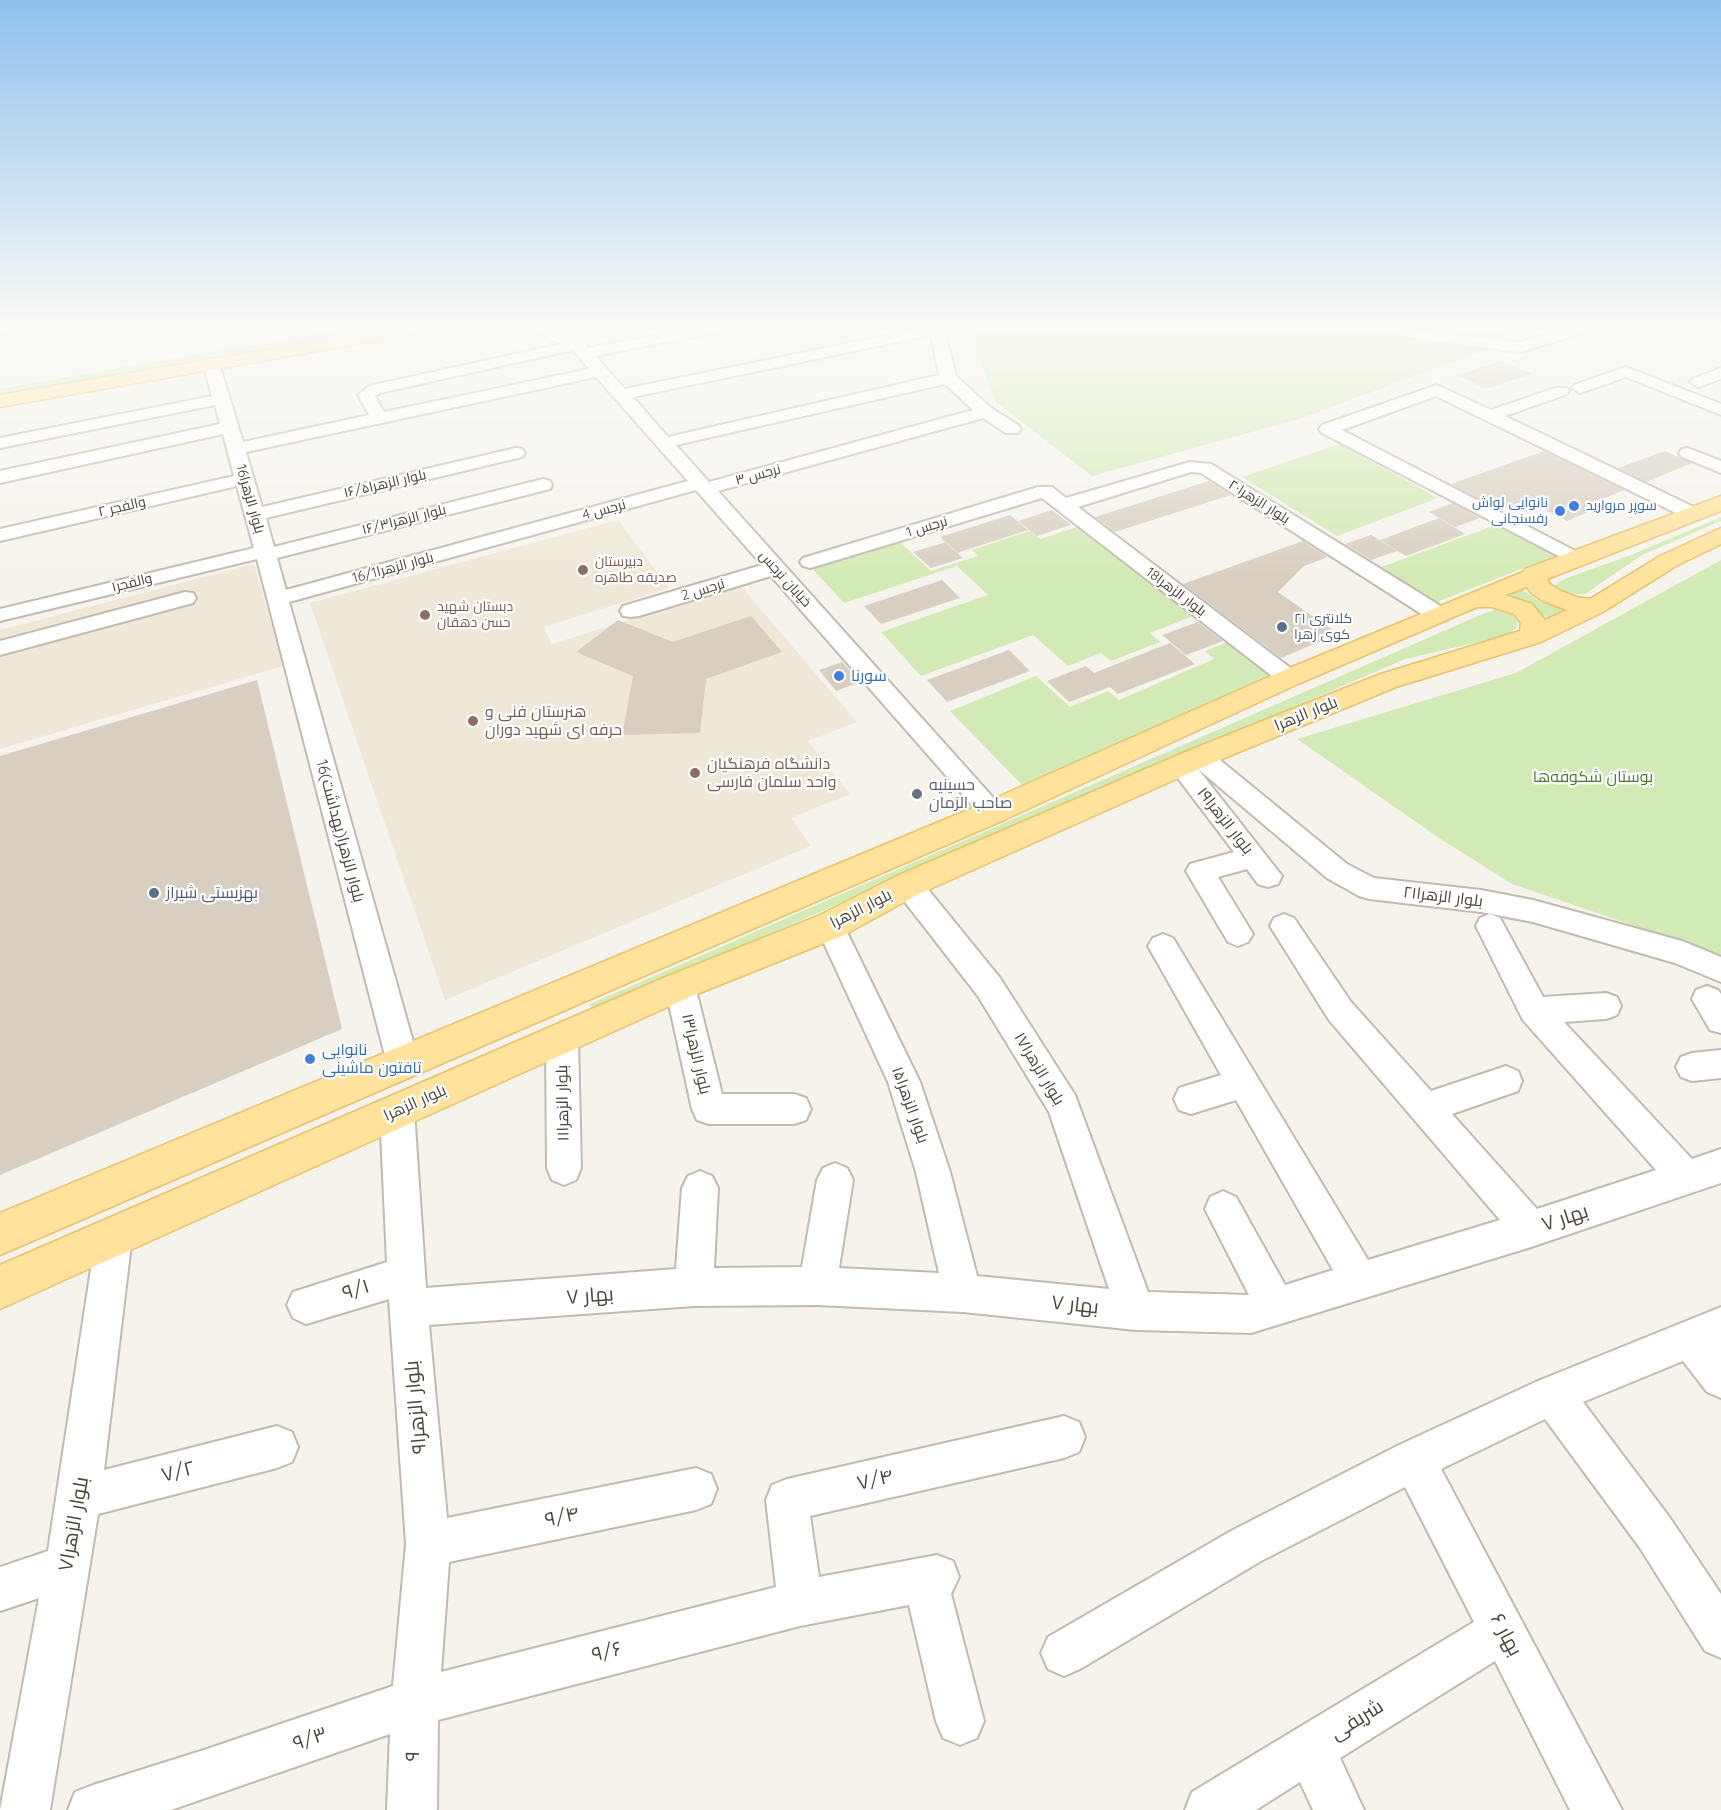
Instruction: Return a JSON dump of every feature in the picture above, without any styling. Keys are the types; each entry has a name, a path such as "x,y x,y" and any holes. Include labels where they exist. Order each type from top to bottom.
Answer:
{"main road":[{"path":"0,1234 993,812 1289,678 1474,599 1721,502"},
{"name":"بلوار الزهرا","path":"0,1287 680,986 830,926 908,885 1190,761 1387,681 1532,636 1594,607 1668,561 1721,535"},
{"path":"1533,574 1540,588 1552,596 1571,604 1594,607"},
{"path":"1474,599 1494,600 1523,609 1534,622 1532,636"},
{"path":"574,1034 576,989"}],"street":[{"path":"0,443 153,412"},
{"name":"16بلوار الزهرا","path":"225,412 277,599"},
{"path":"376,412 379,418"},
{"path":"235,449 409,412"},
{"name":"خیابان نرجس","path":"637,412 993,812"},
{"path":"664,443 797,412"},
{"name":"نرجس ۳","path":"703,486 983,412"},
{"path":"986,412 1012,429"},
{"path":"1374,412 1328,429 1576,559"},
{"path":"1483,412 1693,514"},
{"path":"1490,416 1500,412"},
{"path":"0,477 229,427"},
{"name":"بلوار الزهرا۱۶/۵","path":"255,515 516,453"},
{"path":"1688,453 1721,468"},
{"name":"بلوار الزهرا۲۰","path":"1063,505 1190,467 1205,468 1439,615"},
{"name":"والفجر ۲","path":"0,535 244,479"},
{"name":"بلوار الزهرا۱۶/۳","path":"265,553 543,485"},
{"name":"4 نرجس","path":"508,536 703,486"},
{"name":"18بلوار الزهرا","path":"1045,491 1289,678"},
{"name":"1 نرجس","path":"810,562 1045,491"},
{"name":"بلوار الزهرا16/1","path":"277,599 508,536"},
{"name":"والفجر۱","path":"0,615 265,553"},
{"name":"2 نرجس","path":"632,611 776,568"},
{"path":"0,648 185,598"},
{"name":"16بلوار الزهرا(بهداشت)","path":"277,599 404,1063"},
{"name":"بلوار الزهرا۱۹","path":"1190,761 1261,866 1200,871 1238,934"},
{"name":"بلوار الزهرا۲۱","path":"1190,761 1337,871 1369,888 1481,901 1533,910 1682,953 1721,969"},
{"name":"بلوار الزهرا۱۷","path":"908,885 989,987 1063,1106 1136,1311"},
{"name":"بلوار الزهرا۱۵","path":"830,926 904,1082 933,1172 963,1293"},
{"path":"1284,926 1340,1011 1531,1229"},
{"path":"1490,926 1534,1011 1686,1178"},
{"path":"1163,946 1360,1281"},
{"name":"بلوار الزهرا۱۳","path":"680,986 709,1109 794,1108"},
{"path":"1534,1011 1606,1006"},
{"name":"بلوار الزهرا۱۱","path":"564,1168 574,1034"},
{"path":"1425,1108 1506,1081"},
{"path":"1191,1099 1243,1083"},
{"name":"بلوار الزهرا۹","path":"397,1111 407,1291 428,1544 415,1702"},
{"name":"بهار ۷","path":"407,1291 818,1286 963,1293 1136,1311 1251,1314 1531,1229 1721,1166"},
{"path":"818,1286 836,1180"},
{"path":"694,1287 700,1188"},
{"path":"1223,1209 1276,1307"},
{"name":"بلوار الزهرا۷","path":"25,1810 79,1497 114,1236"},
{"name":"۹/۱","path":"306,1305 407,1291"},
{"path":"1064,1653 1246,1546 1414,1460 1552,1395 1705,1332 1721,1378"},
{"path":"1552,1395 1655,1533 1721,1635"},
{"name":"۷/۴","path":"800,1603 787,1500 1064,1437"},
{"name":"۷/۲","path":"79,1497 277,1447"},
{"name":"بهار ۶","path":"1414,1460 1597,1810"},
{"name":"۹/۴","path":"428,1544 696,1489"},
{"path":"0,1589 66,1567"},
{"name":"۹/۶","path":"415,1702 800,1603 931,1579 960,1721"},
{"name":"شریفی","path":"1210,1810 1503,1630"},
{"name":"۹/۳","path":"93,1810 204,1775 415,1702"},
{"name":"۹","path":"412,1810 415,1702"},
{"path":"1310,1749 1339,1810"}],"shaded area":[{"name":"دانشگاه فرهنگیان واحد سلمان فارسی","path":"618,520 669,588 543,627 552,644 740,585 857,722 808,741 850,794 791,818 811,846 445,1000 310,603"},
{"path":"254,564 283,666 0,749 0,630"}],"green space":[{"path":"1010,412 1317,412 1299,419 1092,476"},
{"path":"1340,444 1438,498 1337,536 1242,477"},
{"path":"1721,517 1721,521 1642,555 1585,594 1570,595 1558,590 1555,585 1567,578 1631,555"},
{"path":"1501,523 1557,555 1434,603 1379,568"},
{"path":"1083,525 1198,614 1150,633 1160,642 1111,661 1101,653 1068,666 1033,635 921,676 881,632 988,595 957,566 844,603 810,566 897,539 931,571 978,556 972,550 1030,531 1040,539"},
{"name":"بوستان شکوفه‌ها","path":"1721,560 1721,955 1512,884 1439,838 1297,739 1516,673"},
{"path":"1521,589 1539,601 1570,612 1551,621 1532,607 1506,597"},
{"path":"1496,610 1511,614 1516,619 1518,626 1508,635 1405,659 591,1011 590,1004"},
{"path":"1230,641 1278,676 1027,790 950,711 1036,676 1070,707 1108,691 1119,700 1214,659 1205,651"}],"building":[{"path":"1544,451 1624,490 1597,501 1605,505 1567,521 1526,500 1501,510 1451,484"},
{"path":"1665,451 1692,463 1646,482 1618,468"},
{"path":"1209,481 1231,495 1115,532 1095,517"},
{"path":"1453,503 1480,518 1455,527 1429,512"},
{"path":"1052,510 1071,525 1037,536 1018,521"},
{"path":"1010,515 1028,530 957,553 940,537"},
{"path":"1439,518 1465,534 1406,556 1380,540"},
{"path":"1371,535 1397,551 1371,560 1345,544"},
{"path":"1303,541 1328,557 1304,566 1278,592 1338,634 1281,658 1183,584"},
{"path":"946,542 963,558 931,568 913,552"},
{"path":"942,580 960,598 881,624 864,606"},
{"path":"751,616 782,652 706,679 700,733 622,735 633,676 576,652 618,620 673,642"},
{"path":"1198,622 1223,641 1186,655 1162,635"},
{"path":"1170,643 1195,664 1118,694 1094,673"},
{"path":"1009,650 1030,671 947,702 927,680"},
{"name":"سورنا","path":"842,662 860,682 836,691 819,670"},
{"path":"1086,666 1110,687 1069,702 1047,681"},
{"name":"بهزیستی شیراز","path":"257,680 342,1029 0,1175 0,756"}],"place":[{"name":"سوپر مروارید","path":"1574,506"},
{"name":"نانوایی لواش رفسنجانی","path":"1560,511"},
{"name":"دبیرستان صدیقه طاهره","path":"583,570"},
{"name":"دبستان شهید حسن دهقان","path":"425,615"},
{"name":"کلانتری ۲۱ کوی زهرا","path":"1282,627"},
{"name":"سورنا","path":"839,676"},
{"name":"هنرستان فنی و حرفه ای شهید دوران","path":"473,721"},
{"name":"دانشگاه فرهنگیان واحد سلمان فارسی","path":"695,773"},
{"name":"حسینیه صاحب الزمان","path":"917,794"},
{"name":"بهزیستی شیراز","path":"154,893"},
{"name":"نانوایی تافتون ماشینی","path":"310,1059"}]}
